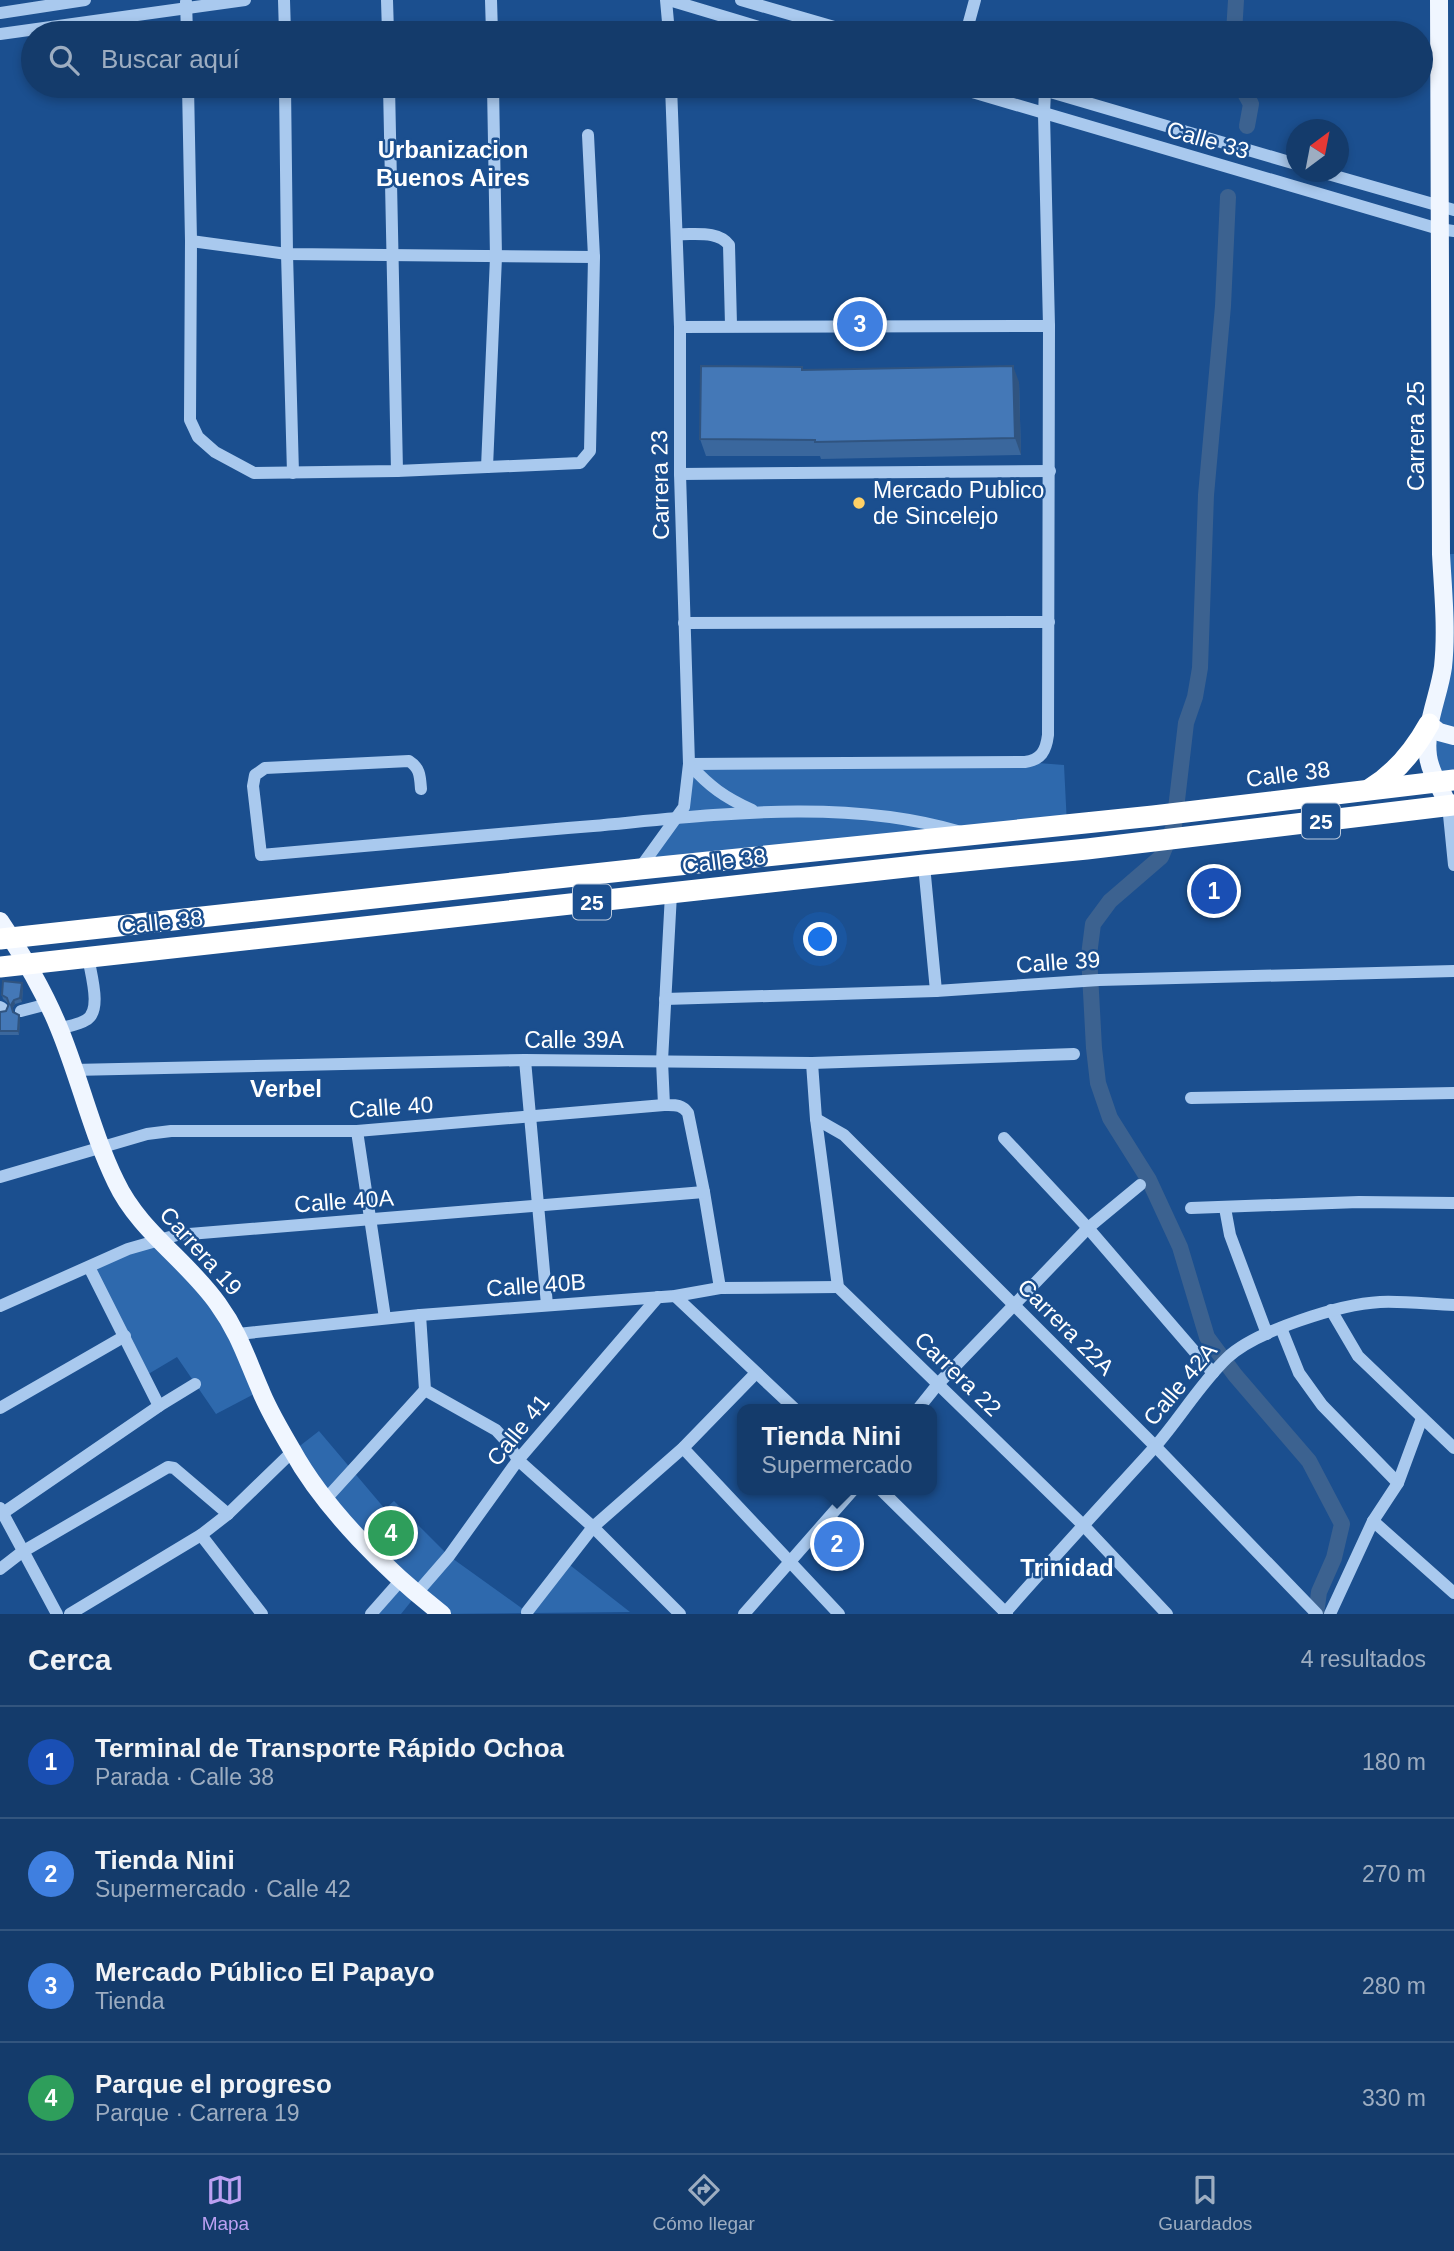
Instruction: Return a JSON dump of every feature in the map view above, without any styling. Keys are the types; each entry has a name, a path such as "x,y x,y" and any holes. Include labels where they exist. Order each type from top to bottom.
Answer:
{"highway":[{"path":"1369,790 1405,759 1429,724"},
{"name":"Calle 38","path":"4,933 1153,816 1446,781"},
{"name":"Calle 38","path":"0,968 88,956 1087,849 1451,805"}],"main road":[{"name":"Carrera 25","path":"1439,0 1447,208 1441,554 1445,643 1439,690 1429,724 1428,756 1433,773 1446,781 1451,805"},
{"path":"1429,724 1440,732 1454,736"},
{"name":"Carrera 19","path":"4,933 48,1004 99,1147 125,1201 202,1283 238,1334 260,1391 292,1452 325,1500 401,1580 442,1614"}],"street":[{"path":"0,13 85,0"},
{"path":"133,0 134,14"},
{"path":"87,21 186,4 246,0"},
{"path":"285,0 285,21"},
{"path":"387,0 388,21"},
{"path":"491,0 492,21"},
{"path":"669,21 668,0 739,21"},
{"path":"741,0 814,21"},
{"path":"969,21 975,0"},
{"path":"0,34 21,31"},
{"path":"188,98 190,420 198,437 215,452 254,472 397,471 580,463 590,452 594,257 589,135"},
{"path":"285,98 286,254 293,473"},
{"path":"389,98 397,471"},
{"path":"487,467 496,257 493,98"},
{"name":"Carrera 23","path":"640,869 678,818 686,797 688,764 680,474 680,327 671,98"},
{"name":"Calle 33","path":"991,98 1447,230"},
{"path":"688,764 1025,762 1036,761 1047,746 1050,471 1045,98"},
{"name":"Calle 33","path":"1072,98 1286,161"},
{"path":"1349,180 1447,208"},
{"path":"677,234 724,237 729,245 731,325"},
{"path":"191,241 286,254 594,257"},
{"path":"680,327 1049,326"},
{"path":"680,474 1050,471"},
{"path":"684,623 1048,622"},
{"path":"421,789 417,766 409,761 265,768 255,775 253,786 261,855 755,811 900,818 925,821 968,834"},
{"path":"688,764 723,797 755,811"},
{"name":"Carrera 25","path":"1451,805 1454,865"},
{"path":"924,865 936,991"},
{"path":"671,894 662,1061 664,1105 678,1105 688,1113 720,1288"},
{"path":"0,968 4,933"},
{"path":"59,1029 85,1021 95,1008 88,956"},
{"name":"Calle 39","path":"665,999 936,991 1099,979 1454,971"},
{"path":"21,1011 48,1004"},
{"name":"Calle 39A","path":"73,1069 525,1060 812,1063 1074,1054"},
{"path":"525,1060 547,1305"},
{"path":"812,1063 816,1119 838,1287"},
{"path":"1191,1098 1454,1093"},
{"name":"Calle 40","path":"0,1177 147,1134 171,1131 357,1132 664,1105"},
{"name":"Carrera 22A","path":"816,1119 844,1135 1155,1446 1312,1610"},
{"path":"357,1132 385,1318"},
{"path":"1004,1138 1217,1370"},
{"path":"922,1404 1088,1228 1140,1185"},
{"name":"Calle 40A","path":"0,1306 128,1250 159,1239 195,1233 704,1192"},
{"path":"1191,1208 1359,1202 1454,1203"},
{"path":"1225,1208 1230,1235 1267,1334"},
{"path":"89,1268 159,1406"},
{"name":"Calle 40B","path":"238,1334 385,1318 675,1296 720,1288 838,1287"},
{"name":"Carrera 22","path":"838,1287 1083,1524 1167,1614"},
{"path":"675,1296 790,1404"},
{"name":"Calle 41","path":"416,1594 449,1556 518,1460 658,1297"},
{"name":"Calle 42A","path":"1006,1613 1155,1446 1217,1370 1239,1349 1281,1328 1331,1310 1378,1302 1454,1305"},
{"path":"1331,1310 1358,1356 1454,1448"},
{"path":"325,1500 425,1390 420,1315"},
{"path":"1281,1328 1299,1373 1322,1405 1398,1483"},
{"path":"0,1408 125,1336"},
{"path":"527,1612 593,1527 683,1448 756,1373"},
{"path":"57,1614 1,1512 195,1384"},
{"path":"425,1390 496,1430 518,1460 593,1527 680,1614"},
{"path":"1330,1614 1373,1521 1398,1483 1422,1418"},
{"path":"683,1448 839,1614"},
{"path":"70,1614 201,1535 228,1514 292,1452"},
{"path":"0,1569 22,1552 168,1466 174,1468 228,1514"},
{"path":"744,1614 849,1495"},
{"path":"886,1495 1006,1613"},
{"path":"1373,1521 1454,1593"},
{"path":"201,1535 262,1614"},
{"path":"371,1614 401,1580"}],"shaded area":[{"path":"1441,554 1454,554 1454,780 1430,783"},
{"path":"1025,762 1064,765 1067,825 640,869 678,818 689,764"},
{"path":"159,1239 202,1283 260,1391 216,1414 177,1357 145,1376 89,1267"},
{"path":"319,1431 385,1509 394,1501 449,1556 527,1612 566,1562 630,1612 442,1614 417,1594 401,1614 371,1614 400,1580 292,1452"}],"building":[{"path":"701,366 802,367 802,370 1013,366 1015,438 815,442 700,439"},
{"path":"3,981 22,983 20,998 14,1000 11,1005 13,1012 19,1015 18,1031 0,1031 0,1012 6,1011 9,1004 7,998 2,995"}],"waterway":[{"path":"1235,21 1236,0"},
{"path":"1247,126 1251,104 1248,98"},
{"path":"1228,197 1223,306 1206,495 1200,668 1195,697 1186,723 1174,826 1161,857 1110,901 1093,924 1089,955 1094,1048 1098,1083 1110,1118 1149,1180 1180,1247 1207,1337 1235,1375 1309,1461 1342,1524 1334,1558 1319,1592 1316,1614"}],"place":[{"name":"Mercado Público El Papayo","path":"860,324"},
{"name":"Mercado Publico de Sincelejo","path":"859,503"},
{"name":"Terminal de Transporte Rápido Ochoa","path":"1214,891"},
{"name":"Parque el progreso","path":"391,1533"},
{"name":"Tienda Nini","path":"837,1544"}],"district":[{"name":"Urbanizacion Buenos Aires","path":"453,163"},
{"name":"Verbel","path":"286,1088"},
{"name":"Trinidad","path":"1067,1567"}]}
